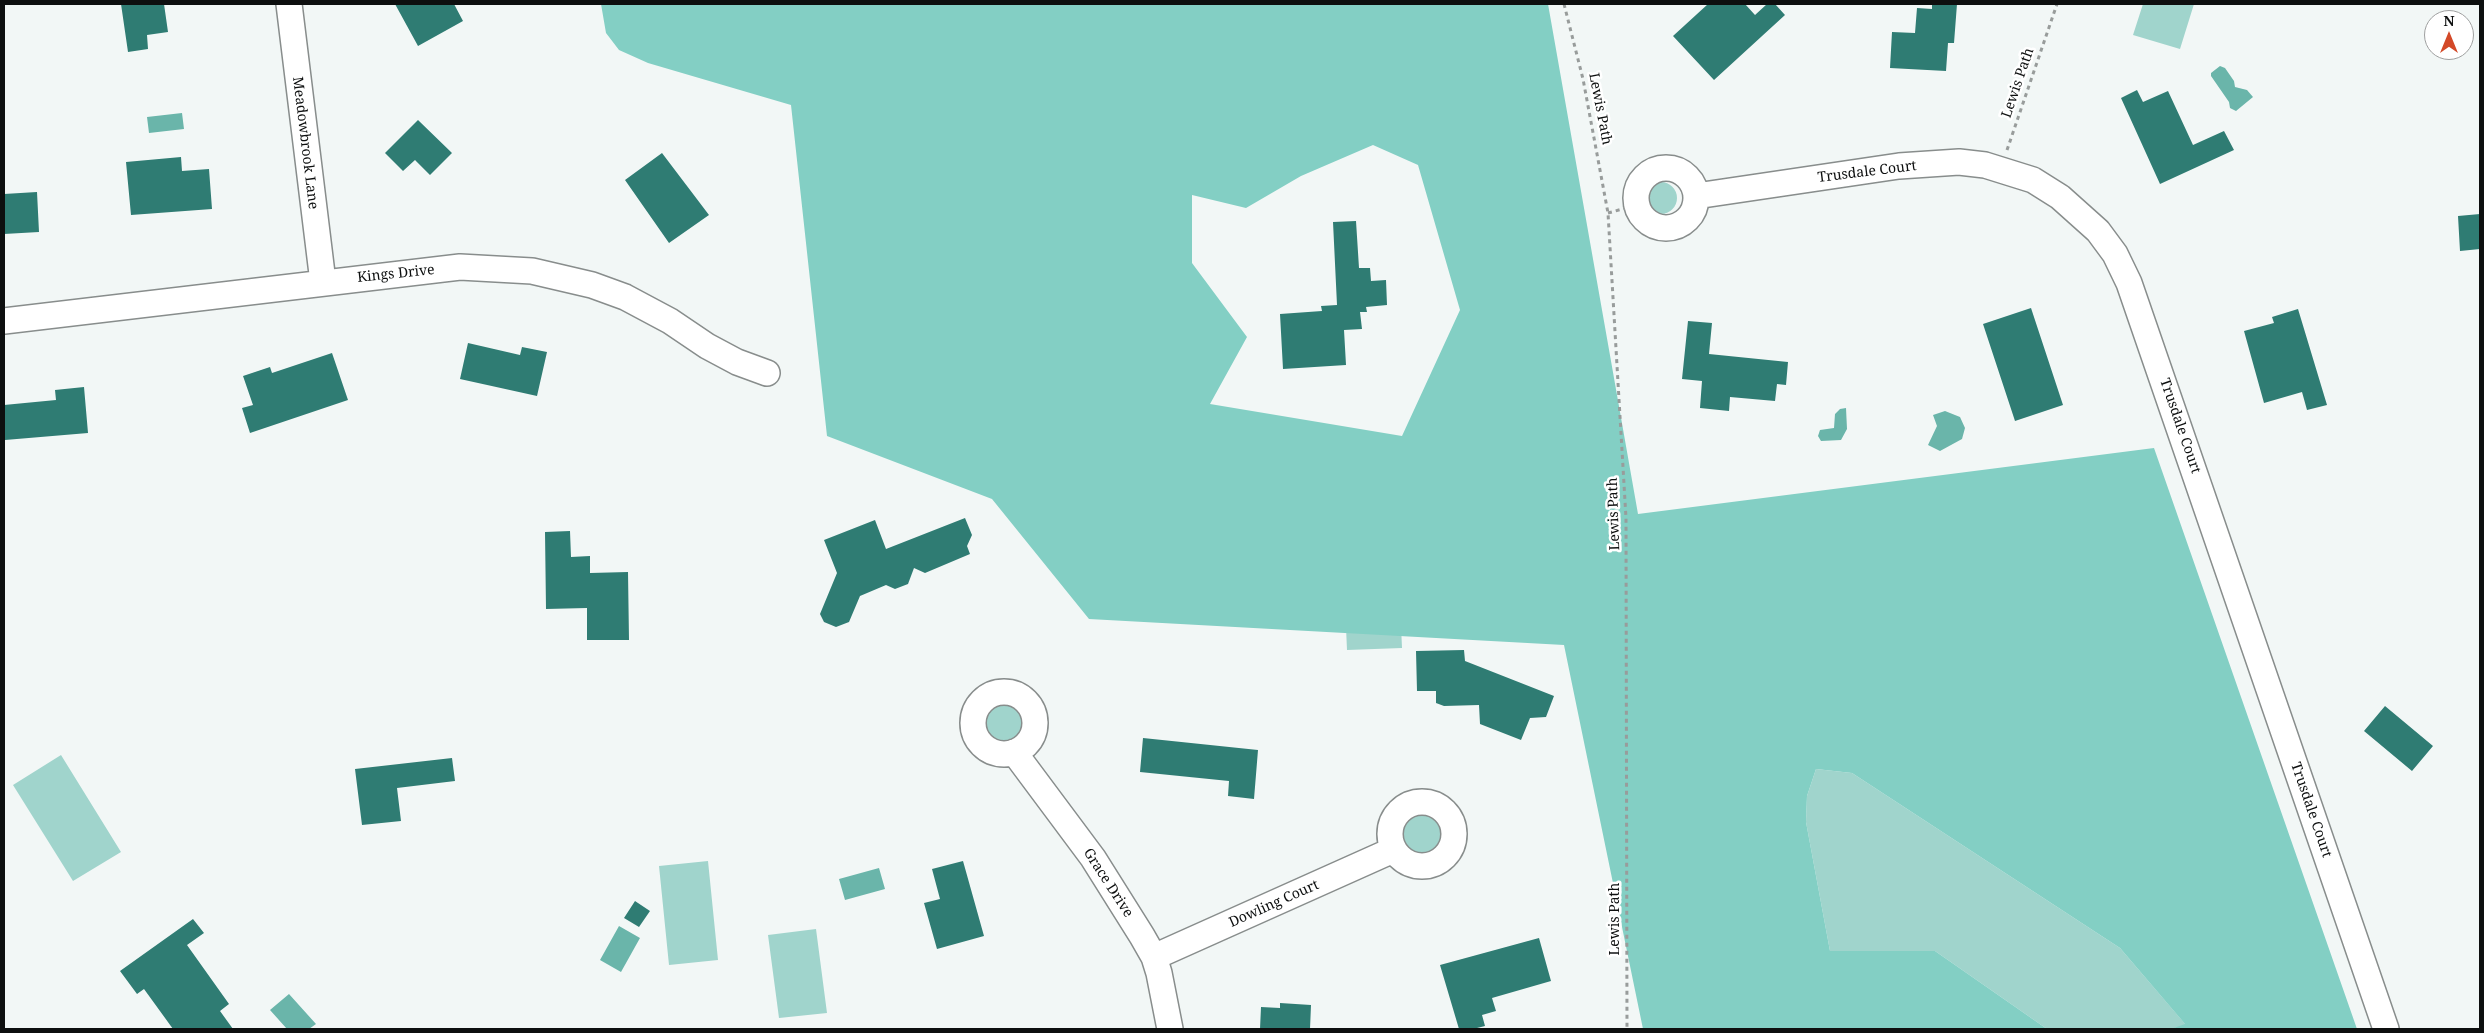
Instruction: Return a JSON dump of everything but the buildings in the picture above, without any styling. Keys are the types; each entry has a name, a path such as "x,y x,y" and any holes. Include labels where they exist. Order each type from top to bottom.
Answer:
{"street":[{"name":"Meadowbrook Lane","path":"289,4 322,282"},
{"name":"Trusdale Court","path":"1696,196 1899,166 1959,162 1985,165 2034,180 2060,197 2098,231 2115,254 2129,283 2386,1029"},
{"path":"1662,168 1672,168 1689,178 1696,196 1691,215 1684,222 1675,226 1656,226 1647,222 1636,205 1636,195 1644,177 1652,171 1662,168"},
{"name":"Kings Drive","path":"4,321 460,267 532,271 592,285 626,297 670,321 730,358 767,373"},
{"name":"Grace Drive","path":"1014,752 1093,858 1154,957 1170,1029"},
{"name":"Dowling Court","path":"1154,957 1393,850"}],"path":[{"name":"Lewis Path","path":"1564,4 1583,79 1608,213 1626,518 1627,1029"},
{"name":"Lewis Path","path":"2000,170 2057,4"},
{"path":"1608,213 1636,205"}],"shaded area":[{"path":"601,4 1548,4 1638,514 2154,448 2357,1029 2171,1029 2185,1024 2120,948 1852,773 1816,769 1807,796 1806,822 1830,951 1935,951 2047,1029 1643,1029 1564,645 1089,619 992,499 827,436 791,105 648,63 619,50 606,33","holes":["1373,145 1418,165 1460,310 1402,436 1210,404 1247,337 1192,263 1192,195 1246,208 1301,176"]},
{"path":"2143,4 2194,4 2180,49 2133,35"},
{"path":"2220,66 2225,68 2234,81 2235,87 2247,90 2253,97 2236,111 2230,108 2229,102 2211,76 2211,73"},
{"path":"182,113 184,129 149,133 147,117"},
{"path":"1661,182 1673,186 1677,198 1673,210 1661,214 1649,210 1645,198 1649,186"},
{"path":"1846,408 1847,429 1841,440 1821,441 1818,436 1820,430 1834,428 1835,414 1840,409"},
{"path":"1945,411 1960,417 1965,428 1962,439 1940,451 1928,445 1937,426 1933,415"},
{"path":"1398,557 1402,648 1347,650 1343,559"},
{"path":"1000,698 1008,698 1017,702 1023,708 1027,721 1023,734 1017,740 1008,744 1000,744 991,740 985,734 981,725 981,717 985,708 991,702"},
{"path":"61,755 121,852 73,881 13,785"},
{"path":"1816,769 1852,773 2120,948 2186,1025 2171,1029 2047,1029 1935,951 1830,951 1806,822 1807,796"},
{"path":"1422,809 1436,813 1444,821 1448,835 1444,849 1436,857 1422,861 1408,857 1400,849 1396,835 1400,821 1408,813"},
{"path":"708,861 718,960 669,965 659,866"},
{"path":"879,868 885,889 845,900 839,879"},
{"path":"619,926 640,938 621,972 600,960"},
{"path":"816,929 827,1013 779,1018 768,935"},
{"path":"289,994 316,1024 309,1029 287,1029 270,1010"}]}
